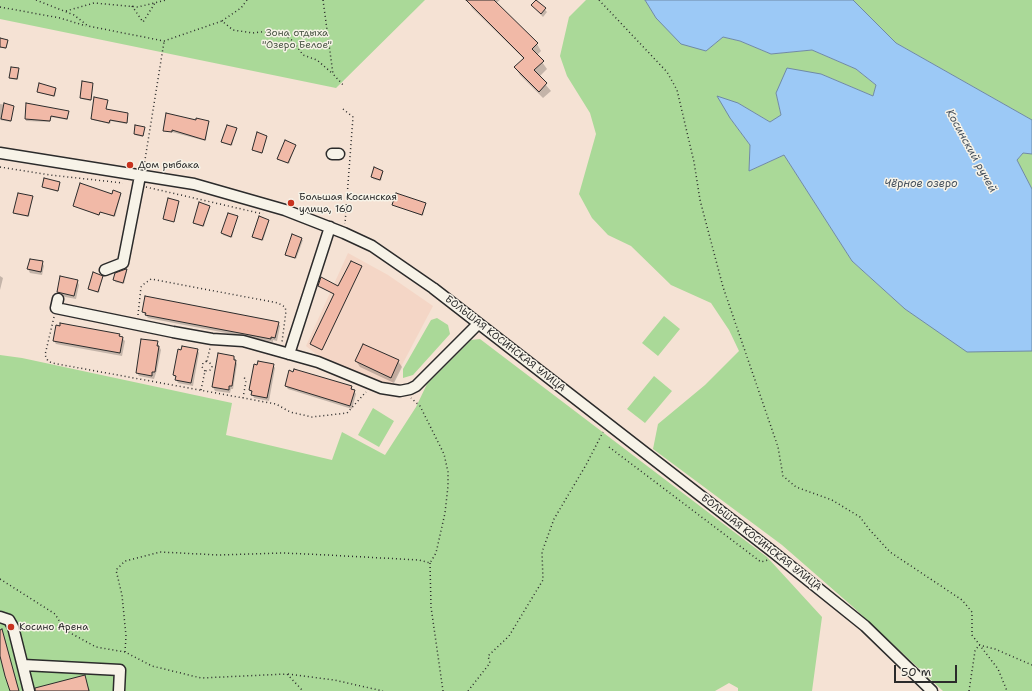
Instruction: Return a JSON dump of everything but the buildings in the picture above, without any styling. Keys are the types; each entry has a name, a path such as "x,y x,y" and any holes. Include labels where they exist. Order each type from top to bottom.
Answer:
{"street":[{"name":"БОЛЬШАЯ КОСИНСКАЯ УЛИЦА","path":"0,153 140,179 194,184 286,210 372,246 433,288 767,547 865,626 932,691"},
{"path":"105,270 123,263 140,179"},
{"path":"286,353 330,228"},
{"path":"57,304 137,325 212,339 243,341 318,362 381,388 404,390 416,386 478,324"},
{"path":"0,616 9,620 13,627 29,691"},
{"path":"23,665 120,670 119,691"}],"path":[{"path":"35,0 74,15 88,26"},
{"path":"65,12 94,3 132,6 166,0"},
{"path":"0,7 60,18 88,26 164,41 222,21 241,8 247,0"},
{"path":"323,0 333,74"},
{"path":"599,0 666,72 677,90 694,162 700,200 723,287 778,447 783,476 796,487 832,500 860,517 890,552 956,594 972,612 972,635 998,669 1006,691"},
{"path":"132,6 143,22 155,3"},
{"path":"222,21 233,30 253,33 270,31 286,36 293,41 303,55 318,60 344,86"},
{"path":"140,179 164,50 164,41"},
{"path":"343,109 353,117 345,226"},
{"path":"0,167 50,176 140,179 266,215"},
{"path":"137,325 141,287 151,279 278,302 285,307 286,311 282,331 286,353"},
{"path":"57,304 45,355 48,361 276,404 290,412 312,417 347,413 373,385"},
{"path":"201,390 205,371 202,367 203,363 207,361 212,339"},
{"path":"205,371 212,368 211,364 207,361"},
{"path":"243,375 246,381 243,398"},
{"path":"404,390 420,406 444,454 448,472 445,513 436,553 430,563 431,607 443,691"},
{"path":"468,691 490,663 488,656 509,636 543,580 542,552 554,519 586,465 607,424"},
{"path":"609,447 761,562 769,560"},
{"path":"125,652 126,636 122,595 116,570 125,561 160,552 219,555 284,553 419,560 430,563"},
{"path":"0,579 55,614 65,630 96,647 125,652 152,666 201,678 287,674 334,680 383,691"},
{"path":"979,645 995,648 1032,665"},
{"path":"969,691 976,650 979,645"},
{"path":"287,674 303,691"}],"shaded area":[{"path":"348,253 388,275 433,306 392,384 376,384 316,354 306,346"}],"green space":[{"name":"Зона отдыха \"Озеро Белое\"","path":"0,0 425,0 336,88 0,19"},
{"path":"586,0 645,0 656,18 706,51 723,37 740,41 771,54 812,50 856,69 876,85 873,96 821,74 776,93 781,116 770,122 738,103 730,118 750,145 749,171 784,155 852,261 905,309 967,351 1032,351 1032,691 943,691 852,606 782,545 653,449 658,424 705,385 739,351 729,330 711,303 671,285 631,246 608,235 592,218 579,194 596,134 590,113 567,76 560,56 569,17"},
{"path":"853,0 1032,0 1032,120 896,43"},
{"path":"1023,153 1032,154 1032,189 1017,160"},
{"path":"664,316 680,329 658,356 642,343"},
{"path":"437,318 448,325 450,334 413,375 403,378 403,369 431,320"},
{"path":"480,339 767,557 822,617 812,691 738,691 738,688 729,683 715,691 0,691 0,355 22,358 232,403 226,435 332,460 342,432 385,455 416,407 427,384 471,340"},
{"path":"654,376 672,391 645,423 627,409"},
{"path":"373,408 394,421 379,447 358,435"}],"water":[{"name":"Чёрное озеро","path":"645,0 853,0 896,43 1032,120 1032,154 1023,153 1017,160 1032,189 1032,351 967,352 905,309 852,261 784,155 749,171 750,145 730,118 717,96 738,103 770,122 781,115 776,93 787,68 821,74 873,96 876,85 856,69 812,50 771,54 740,41 723,37 706,51 681,44 656,18"}],"place":[{"name":"Дом рыбака","path":"130,165"},
{"name":"Большая Косинская улица, 160","path":"291,203"},
{"name":"Косино Арена","path":"11,627"}],"water label":[{"name":"Косинский ручей","path":"971,151"}]}
